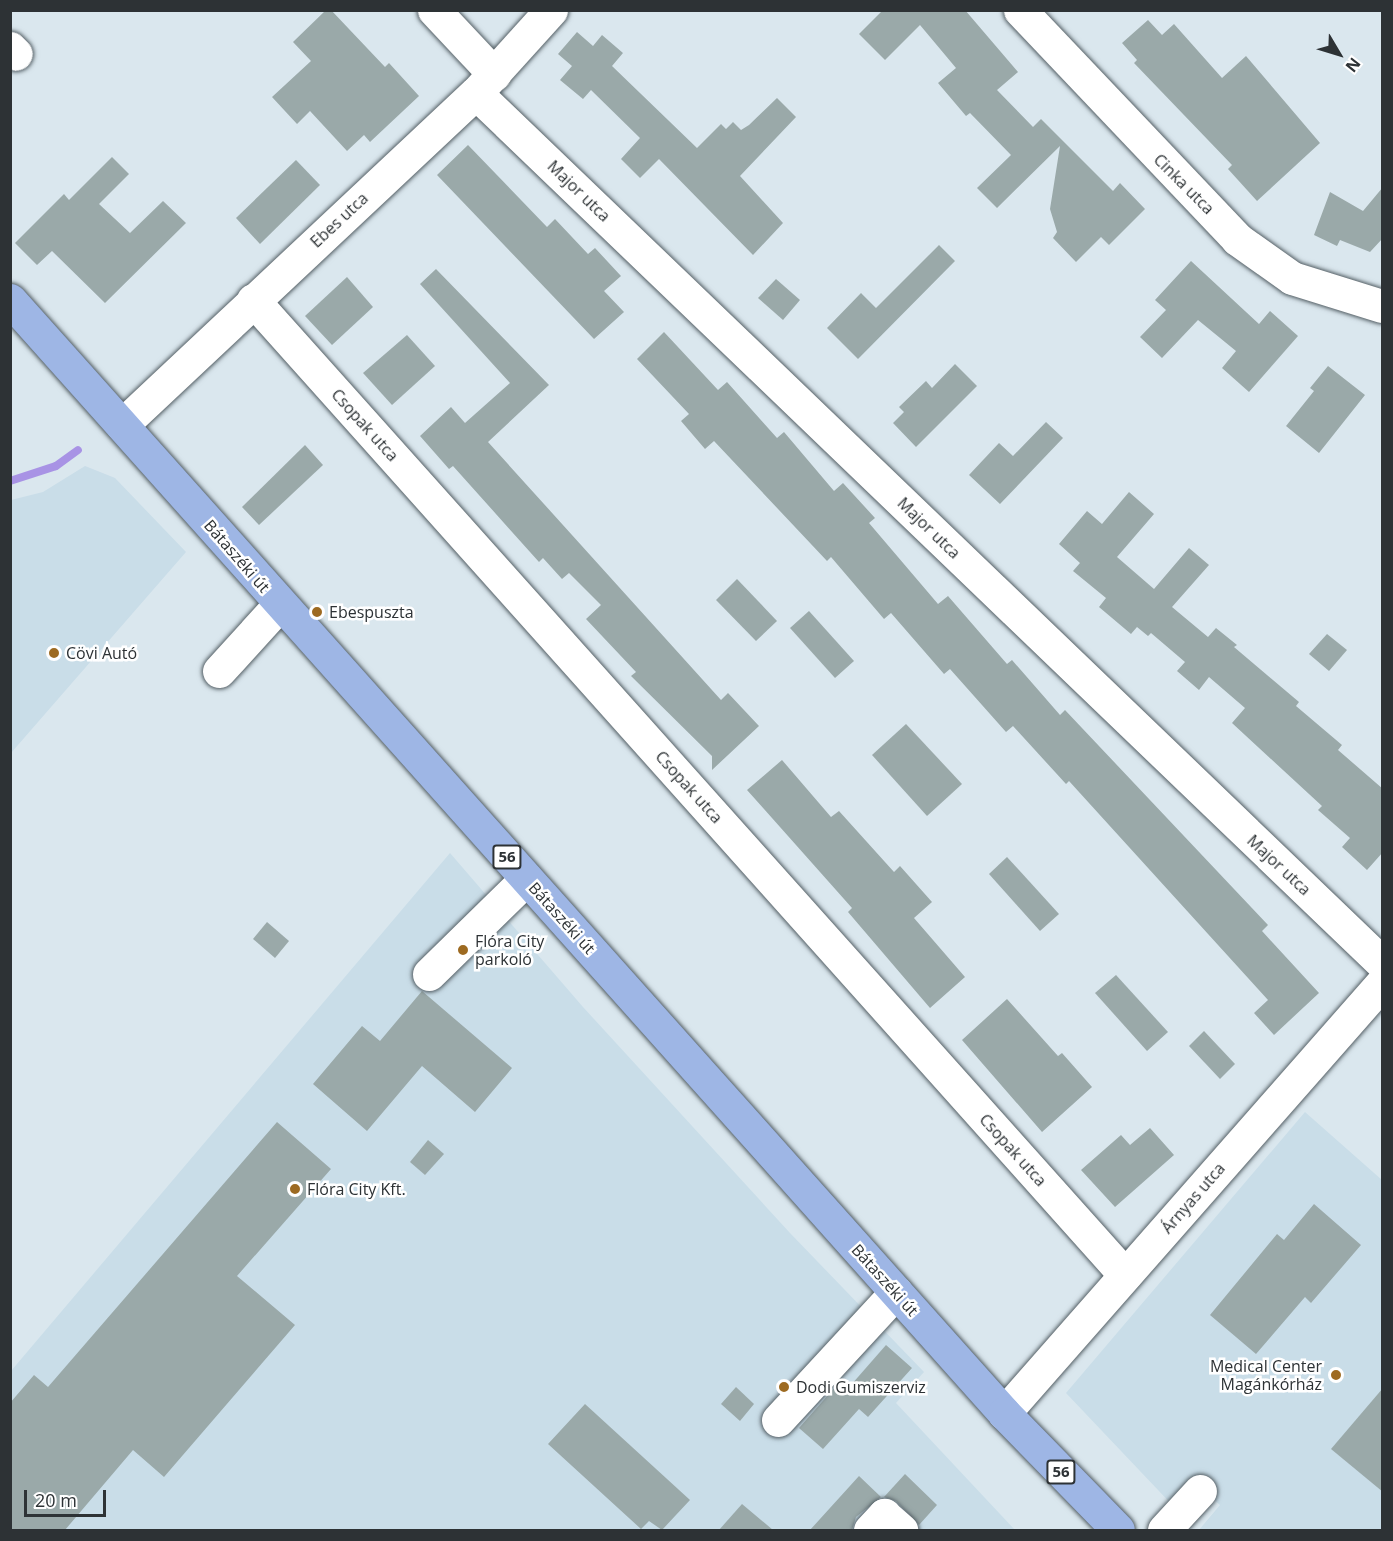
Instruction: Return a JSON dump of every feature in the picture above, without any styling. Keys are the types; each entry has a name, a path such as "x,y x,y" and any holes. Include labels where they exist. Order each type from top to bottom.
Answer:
{"main road":[{"name":"Bátaszéki út","path":"10,300 279,605 1004,1413 1118,1530"}],"street":[{"name":"Major utca","path":"434,10 485,84 1383,963"},
{"name":"Ebes utca","path":"122,425 485,84 551,10"},
{"name":"Cinka utca","path":"1020,10 1237,239 1292,278 1383,306"},
{"name":"Csopak utca","path":"253,300 1125,1275"},
{"path":"219,671 279,605"},
{"path":"429,974 526,879"},
{"name":"Árnyas utca","path":"1004,1413 1383,983"},
{"path":"778,1420 896,1292"},
{"path":"1164,1530 1200,1491"},
{"path":"870,1530 884,1515 901,1530"}],"shaded area":[{"name":"Cövi Autó","path":"85,466 115,478 186,552 11,753 11,500 43,492"},
{"path":"450,853 583,1007 790,1233 924,1372 896,1403 1015,1530 11,1530 11,1371"},
{"path":"1305,1112 1382,1180 1382,1530 1199,1530 1220,1505 1198,1485 1177,1510 1066,1393"}],"building":[{"path":"326,10 331,10 385,67 389,63 419,96 370,142 364,135 347,151 310,111 297,124 272,97 311,61 293,42"},
{"path":"883,10 965,10 1018,72 997,90 1033,127 1041,119 1113,191 1120,183 1145,209 1109,245 1101,237 1076,262 1053,238 1057,232 1050,209 1060,146 997,208 977,188 1011,155 970,113 966,116 938,83 956,68 920,25 885,60 859,34"},
{"path":"1148,20 1162,35 1174,24 1222,78 1246,56 1320,143 1257,201 1228,169 1232,165 1134,63 1137,60 1122,43"},
{"path":"577,32 593,46 602,35 623,53 612,66 697,148 721,124 726,129 733,122 741,130 749,125 777,98 796,117 740,176 783,223 753,255 659,159 640,178 621,159 640,138 591,90 583,99 560,80 572,66 558,54"},
{"path":"468,145 547,227 555,219 588,254 595,248 621,276 604,291 624,312 594,339 437,175"},
{"path":"112,157 129,174 99,204 130,233 163,201 186,223 105,303 52,251 37,265 15,243 64,194 69,200"},
{"path":"296,160 320,185 260,244 236,218"},
{"path":"1383,187 1383,238 1370,252 1340,240 1337,246 1314,235 1330,192 1363,211"},
{"path":"939,245 955,261 858,359 827,328 861,293 876,308"},
{"path":"1191,261 1259,324 1270,311 1298,336 1249,392 1222,368 1236,351 1198,320 1162,358 1140,337 1166,310 1155,300"},
{"path":"436,269 549,385 488,442 721,700 728,693 759,726 712,770 712,756 631,676 636,672 586,619 601,605 569,573 562,579 543,558 539,562 453,466 449,469 420,436 451,407 465,423 510,383 420,284"},
{"path":"347,277 373,307 332,345 305,316"},
{"path":"776,279 800,300 783,320 758,298"},
{"path":"664,332 718,390 727,382 777,438 784,432 834,491 843,483 875,518 869,523 938,604 948,596 1007,664 1012,660 1060,715 1065,710 1268,925 1262,931 1319,993 1274,1035 1254,1013 1268,1000 1069,781 1066,784 1013,726 1006,732 950,669 944,674 891,613 884,619 831,557 827,561 714,441 705,449 681,421 689,414 637,359"},
{"path":"407,335 435,366 392,405 363,373"},
{"path":"955,364 977,386 916,447 893,423 904,412 899,407 926,381 932,388"},
{"path":"1328,366 1365,395 1319,453 1286,426 1314,391 1310,388"},
{"path":"1046,422 1063,438 1000,504 969,475 999,443 1013,456"},
{"path":"305,445 323,465 259,525 242,507"},
{"path":"1129,492 1154,514 1117,557 1154,589 1189,548 1209,565 1172,607 1208,637 1216,628 1237,645 1234,647 1299,702 1296,706 1342,745 1338,750 1383,789 1383,852 1367,870 1342,847 1350,838 1318,810 1322,806 1232,723 1245,708 1209,677 1199,690 1177,671 1185,662 1151,633 1148,636 1137,627 1131,634 1099,607 1106,598 1073,571 1080,563 1059,544 1087,511 1102,524"},
{"path":"737,579 777,621 756,641 716,600"},
{"path":"809,611 854,661 835,678 790,628"},
{"path":"1327,634 1347,650 1329,671 1309,654"},
{"path":"906,724 962,784 927,816 872,755"},
{"path":"782,760 831,817 839,811 894,872 900,866 932,902 914,918 965,977 930,1008 848,912 852,908 747,790"},
{"path":"1007,857 1059,914 1040,931 989,874"},
{"path":"267,922 289,941 275,958 253,939"},
{"path":"1116,975 1168,1032 1147,1051 1095,993"},
{"path":"422,991 512,1068 475,1112 422,1066 367,1131 313,1084 362,1026 380,1041"},
{"path":"1007,999 1058,1056 1062,1053 1092,1087 1042,1132 962,1040"},
{"path":"1204,1031 1235,1064 1220,1079 1189,1046"},
{"path":"277,1122 331,1169 237,1276 295,1325 164,1477 133,1450 65,1530 10,1530 10,1403 34,1375 48,1387"},
{"path":"1150,1128 1174,1155 1115,1207 1081,1170 1121,1135 1130,1145"},
{"path":"428,1140 444,1154 425,1175 410,1162"},
{"path":"1314,1204 1361,1245 1311,1303 1305,1297 1256,1354 1210,1315 1277,1234 1284,1240"},
{"path":"886,1345 912,1368 868,1417 859,1409 823,1449 799,1428 836,1386 844,1393"},
{"path":"736,1387 754,1404 740,1421 721,1404"},
{"path":"1383,1388 1383,1492 1331,1449"},
{"path":"585,1404 690,1500 662,1530 649,1521 641,1529 548,1444"},
{"path":"905,1474 937,1505 919,1525 896,1501 884,1497"},
{"path":"859,1476 881,1497 856,1517 852,1530 810,1530"},
{"path":"742,1504 773,1530 719,1530"}],"waterway":[{"path":"10,481 56,466 78,450"}],"place":[{"name":"Ebespuszta","path":"317,612"},
{"name":"Cövi Autó","path":"54,653"},
{"name":"Flóra City parkoló","path":"463,950"},
{"name":"Flóra City Kft.","path":"295,1189"},
{"name":"Medical Center Magánkórház","path":"1336,1375"},
{"name":"Dodi Gumiszerviz","path":"784,1387"}]}
